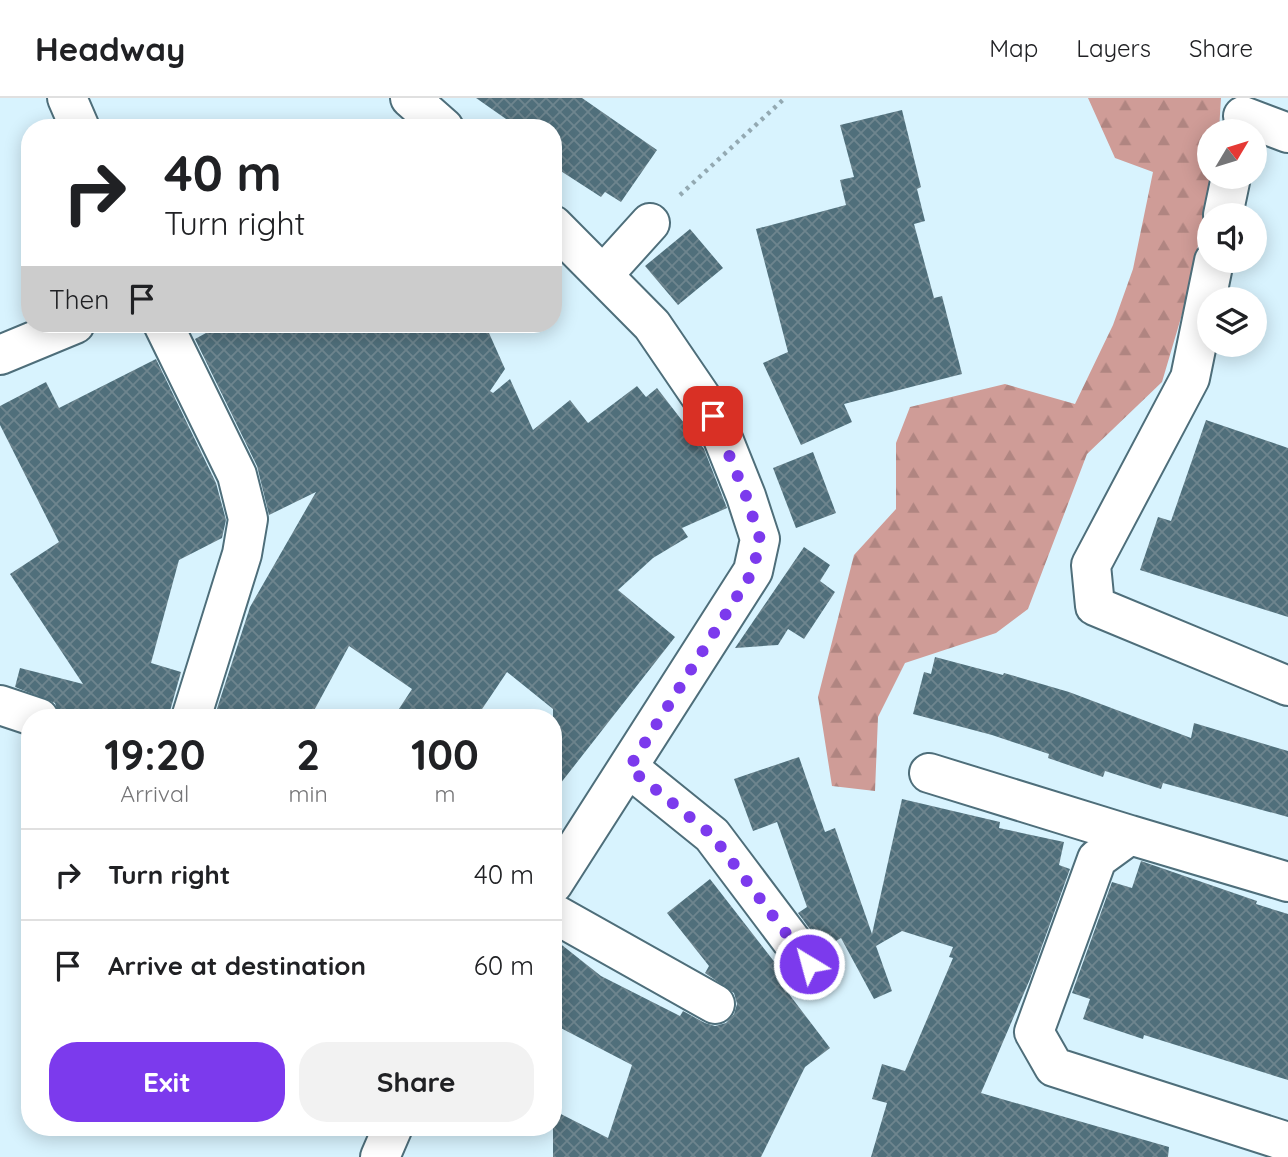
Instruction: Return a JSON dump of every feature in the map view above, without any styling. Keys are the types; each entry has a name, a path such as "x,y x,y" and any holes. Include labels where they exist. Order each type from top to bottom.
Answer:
{"street":[{"path":"67,98 75,119"},
{"path":"410,98 434,119"},
{"path":"1242,115 1288,133"},
{"path":"603,275 650,223"},
{"path":"562,234 652,325 713,416 746,496 760,539 753,571 562,870"},
{"path":"1212,273 1190,378 1091,565 1095,606 1288,687"},
{"path":"0,355 53,333"},
{"path":"167,333 237,475 248,519 242,554 194,709"},
{"path":"0,705 21,712"},
{"path":"629,768 712,835 809,964"},
{"path":"929,773 1288,882"},
{"path":"1130,835 1097,859 1034,1032 1054,1068 1288,1142"},
{"path":"562,918 715,1004"},
{"path":"380,1157 389,1136"}],"path":[{"path":"650,223 785,98"}],"green space":[{"path":"1088,98 1221,98 1220,119 1197,119 1197,189 1210,189 1207,203 1197,203 1197,250 1188,294 1162,382 1087,454 1028,609 996,633 905,663 878,717 875,791 832,786 818,697 854,555 896,509 896,443 910,407 1005,384 1075,404 1113,325 1133,269 1153,172 1115,158"}],"building":[{"path":"476,98 582,98 657,150 621,202 605,192 601,197 562,172 562,119 506,119"},
{"path":"902,110 921,187 917,189 925,221 914,224 934,298 942,296 962,374 844,404 852,422 801,445 763,363 788,352 756,229 846,205 840,180 854,177 840,125"},
{"path":"690,229 723,268 678,305 645,266"},
{"path":"206,333 489,333 505,369 490,391 493,393 510,379 533,430 570,400 588,423 637,386 646,397 657,388 704,449 727,508 682,528 688,537 653,558 618,590 675,637 562,781 562,709 553,709 507,672 482,709 399,709 412,689 349,646 315,709 217,709 250,607 316,492 269,515 257,466 195,339"},
{"path":"156,359 216,483 226,520 222,538 179,560 151,663 181,672 171,709 57,709 55,703 15,687 20,668 83,684 10,574 59,542 0,425 0,406 46,382 59,408"},
{"path":"1206,420 1288,448 1288,617 1140,570 1158,517 1171,521"},
{"path":"813,452 836,513 796,528 773,468"},
{"path":"804,547 830,565 820,581 835,592 804,639 788,629 778,645 735,648"},
{"path":"935,657 1069,692 1191,738 1194,723 1288,751 1288,817 1163,783 1161,789 1105,771 1103,777 1048,758 1049,754 992,735 913,714 924,672 931,674"},
{"path":"799,757 825,832 835,828 872,934 902,799 1000,822 999,828 1064,842 1059,865 1070,869 1030,979 981,1093 1169,1147 1168,1157 871,1157 887,1103 872,1099 882,1064 905,1071 953,958 949,957 953,947 902,931 876,946 892,991 874,999 841,938 824,948 798,913 807,907 777,822 753,831 734,779"},
{"path":"1141,861 1288,914 1288,1080 1083,1019 1090,999 1072,993 1112,882 1132,888"},
{"path":"710,879 783,973 776,977 830,1048 805,1067 761,1157 553,1157 553,1136 562,1136 562,1115 608,1138 632,1065 562,1029 562,945 601,976 680,1016 683,1011 715,1026 726,1023 734,1014 737,1004 734,993 705,973 709,966 667,913"}],"route":[{"path":"713,416 746,496 760,539 753,571 629,768 712,835 809,964"}]}
